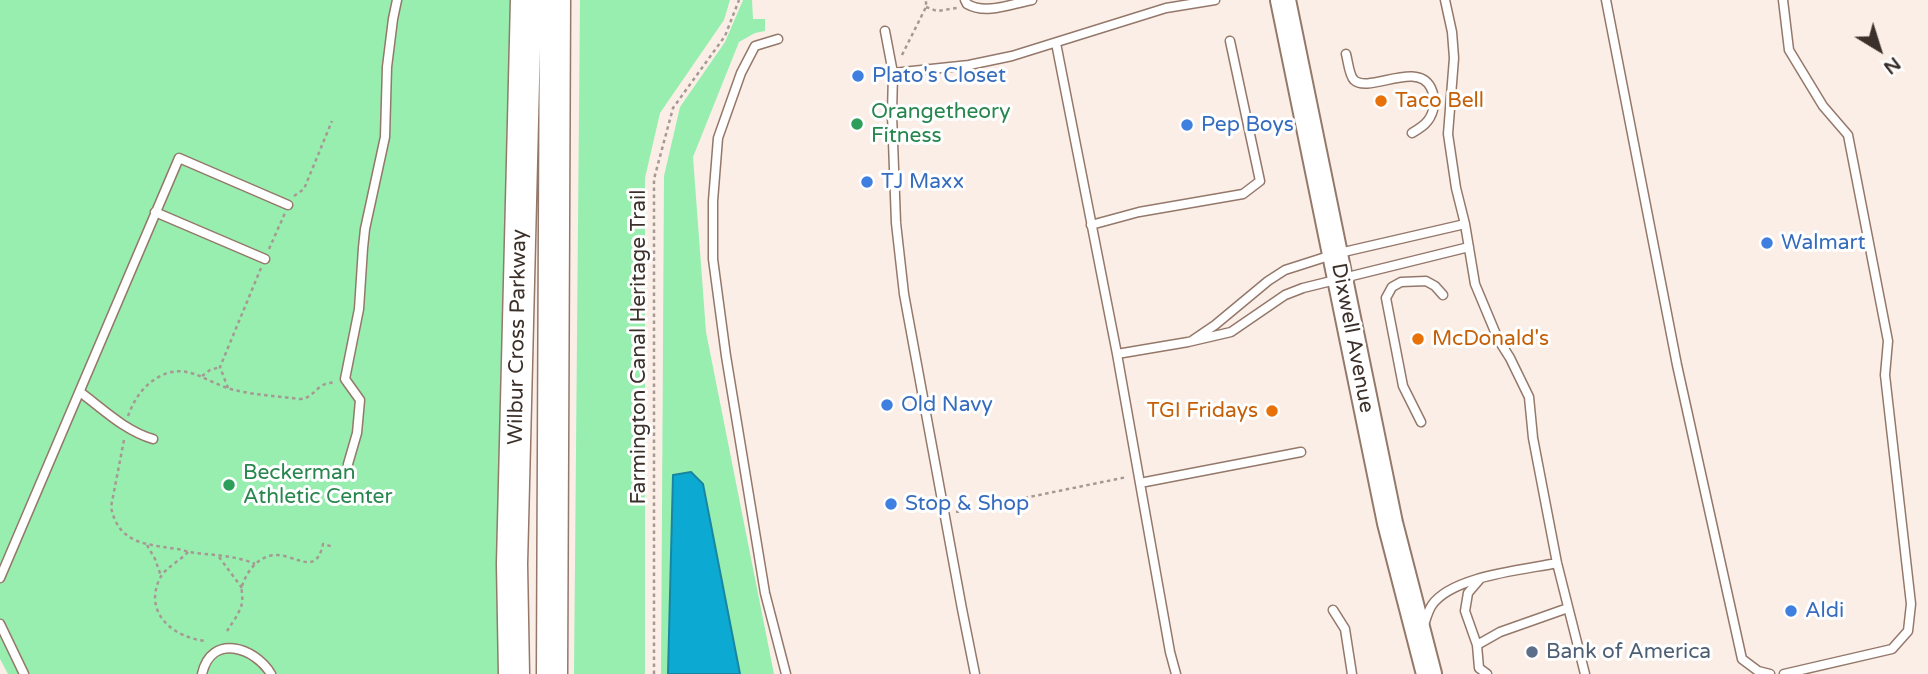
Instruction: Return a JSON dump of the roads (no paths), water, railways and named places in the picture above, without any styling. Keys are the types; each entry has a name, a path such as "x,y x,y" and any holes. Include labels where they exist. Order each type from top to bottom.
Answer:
{"highway":[{"name":"Wilbur Cross Parkway","path":"514,674 512,564 526,0"},
{"name":"Wilbur Cross Parkway","path":"552,674 555,0"}],"main road":[{"name":"Dixwell Avenue","path":"1283,0 1390,523 1426,663"}],"lane":[{"path":"348,464 357,433 360,400 345,379 359,309 365,229 385,137 387,66 397,0"},
{"path":"966,2 975,9 985,10 1032,0"},
{"path":"893,74 969,65 1012,56 1166,8 1215,0"},
{"path":"1445,0 1454,58 1448,134 1475,284 1498,339 1528,397 1533,438 1557,563 1585,674"},
{"path":"1606,0 1677,365 1742,659 1758,671 1770,674"},
{"path":"1783,0 1789,50 1823,106 1848,135 1888,341 1885,375 1911,604 1908,631 1892,649 1784,674"},
{"path":"885,31 893,74 896,223 904,293 975,674"},
{"path":"778,38 755,46 741,73 718,138 713,201 713,259 765,593 786,674"},
{"path":"1091,225 1139,212 1243,194 1260,181 1230,41"},
{"path":"1056,43 1176,674"},
{"path":"1346,54 1353,79 1357,82 1370,83 1414,76 1427,82 1433,93 1433,109 1427,123 1412,133"},
{"path":"0,578 179,158 288,205"},
{"path":"155,212 265,259"},
{"path":"1188,342 1285,270 1335,254 1465,224"},
{"path":"1117,355 1231,332 1285,295 1469,247"},
{"path":"1421,422 1403,386 1386,298 1392,287 1401,282 1426,281 1443,295"},
{"path":"80,392 126,427 141,436 153,439"},
{"path":"1140,483 1301,452"},
{"path":"1426,663 1424,623 1432,604 1442,595 1461,583 1557,563"},
{"path":"1480,579 1468,593 1465,611 1477,645 1479,668 1487,674"},
{"path":"1477,645 1500,632 1568,608"},
{"path":"1333,610 1345,629 1352,674"},
{"path":"0,624 24,674"},
{"path":"202,674 212,655 223,649 237,648 259,659 271,674"}],"water":[{"path":"691,472 703,484 740,674 668,674 673,475"}],"place":[{"name":"Plato's Closet","path":"858,76"},
{"name":"Taco Bell","path":"1381,101"},
{"name":"Orangetheory Fitness","path":"857,124"},
{"name":"Pep Boys","path":"1187,125"},
{"name":"TJ Maxx","path":"867,182"},
{"name":"Walmart","path":"1767,243"},
{"name":"McDonald's","path":"1418,339"},
{"name":"Old Navy","path":"887,405"},
{"name":"TGI Fridays","path":"1272,411"},
{"name":"Beckerman Athletic Center","path":"229,485"},
{"name":"Stop & Shop","path":"891,504"},
{"name":"Aldi","path":"1791,611"},
{"name":"Bank of America","path":"1532,652"}]}
